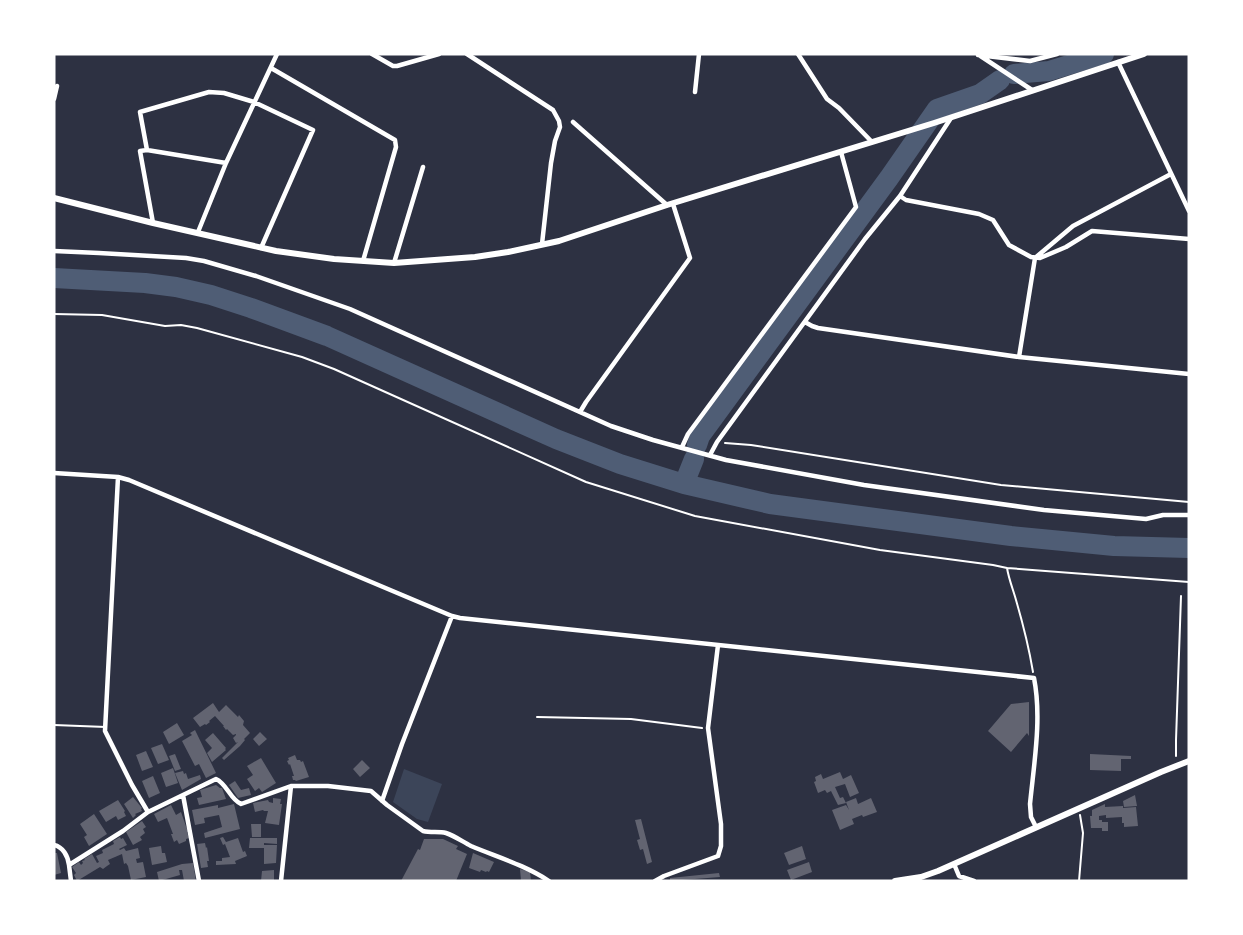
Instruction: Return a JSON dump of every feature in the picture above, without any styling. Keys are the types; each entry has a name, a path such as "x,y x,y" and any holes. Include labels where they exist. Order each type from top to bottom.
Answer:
{"street":[{"path":"198,232 226,163 277,54"},
{"path":"372,54 393,66 440,54"},
{"path":"467,54 553,110 559,122 560,127 551,163 542,244"},
{"path":"695,92 699,54"},
{"path":"798,54 827,99 872,142"},
{"path":"978,54 1030,61 1057,54"},
{"path":"978,54 1032,90"},
{"path":"54,198 261,248 299,254 394,263 475,257 559,241 951,118 1144,54"},
{"path":"1118,62 1189,211"},
{"path":"271,68 395,140 396,147 363,261"},
{"path":"54,99 57,86"},
{"path":"147,150 140,112 209,92 224,93 254,102 313,130 261,248"},
{"path":"710,455 717,442 865,239 900,196 951,118"},
{"path":"573,122 670,205 690,258 580,412"},
{"path":"153,223 140,151 147,150 226,163"},
{"path":"682,447 688,434 856,207 841,152"},
{"path":"394,263 423,167"},
{"path":"1018,357 1035,258 1073,226 1171,174"},
{"path":"900,196 906,200 979,214 993,220 1009,245 1035,258 1066,247 1092,231 1189,239"},
{"path":"54,251 186,258 256,276 350,309 611,426 726,460 864,485 1044,510 1146,519 1163,515 1189,515"},
{"path":"806,322 818,328 1018,357 1189,374"},
{"path":"54,474 118,477 129,480 452,616 1034,678 1037,720 1030,804 1036,827"},
{"path":"118,477 105,731 148,812"},
{"path":"382,801 452,616"},
{"path":"655,881 718,856 721,846 721,824 708,728 718,645"},
{"path":"895,881 921,877 954,864 1189,761"},
{"path":"69,865 123,831 148,812 216,779 234,799 242,804 291,786 328,786 371,791 423,831 449,834 468,845 535,872 549,881"},
{"path":"281,881 291,786"},
{"path":"183,795 199,881"},
{"path":"54,845 62,849 68,859 71,881"},
{"path":"954,864 959,876 974,881"}],"lane":[{"path":"54,725 106,727"}],"path":[{"path":"54,314 102,315 165,326 197,327 302,357 334,369 586,482 695,516 870,548 1007,568 1189,582"},
{"path":"717,442 751,445 1001,485 1189,502"},
{"path":"1007,568 1030,654 1034,678"},
{"path":"1177,765 1181,596"},
{"path":"537,717 631,719 708,728"},
{"path":"1076,809 1083,833 1079,881"}],"shaded area":[{"path":"404,769 442,784 428,822 417,819 393,802"}],"building":[{"path":"1029,702 1029,736 1027,733 1011,752 988,731 1011,704"},
{"path":"213,703 219,712 226,705 238,717 239,715 244,721 243,725 250,733 240,746 224,760 222,758 238,742 236,743 233,738 236,734 233,735 226,730 215,716 206,725 200,727 193,718"},
{"path":"177,723 184,735 169,744 163,732"},
{"path":"195,730 216,773 206,778 199,764 195,766 182,741 192,735 190,733"},
{"path":"260,732 267,739 259,746 253,739"},
{"path":"213,733 226,750 212,762 207,753 212,748 205,740"},
{"path":"162,744 169,760 158,764 151,748"},
{"path":"146,751 153,767 142,771 136,755"},
{"path":"175,754 181,769 175,771 169,756"},
{"path":"1090,754 1131,756 1131,759 1121,759 1121,771 1090,770"},
{"path":"295,755 297,760 303,761 309,777 293,780 292,776 294,776 287,761"},
{"path":"261,758 276,783 262,792 259,788 255,791 247,779 253,775 247,766"},
{"path":"362,760 370,768 360,777 353,769"},
{"path":"173,768 178,783 166,787 161,773"},
{"path":"183,771 188,779 200,775 201,779 182,790 175,773"},
{"path":"840,772 843,779 851,775 859,793 850,797 845,784 835,787 840,798 843,797 846,803 838,805 831,791 827,793 825,790 818,793 814,782 815,777 821,774 823,779"},
{"path":"153,776 160,793 149,798 142,781"},
{"path":"235,781 241,790 249,788 251,795 238,798 229,785"},
{"path":"216,785 222,788 226,799 199,805 197,798 202,797 200,790"},
{"path":"1135,795 1137,806 1124,807 1123,801"},
{"path":"133,797 142,811 135,814 133,818 124,804"},
{"path":"273,798 281,799 279,825 265,823 268,811 255,812 253,803 268,800 273,803"},
{"path":"856,798 858,804 871,798 877,812 852,819 854,824 840,830 832,810 846,805 849,810 846,802"},
{"path":"118,800 126,816 118,820 116,816 106,822 99,811"},
{"path":"234,804 240,829 205,838 204,833 222,827 219,815 204,818 205,823 195,825 192,810"},
{"path":"1105,804 1105,807 1136,807 1138,826 1124,827 1122,817 1106,818 1106,815 1099,816 1099,820 1108,822 1108,831 1102,831 1102,828 1091,828 1092,810"},
{"path":"171,805 176,815 181,812 188,832 189,838 179,844 177,840 174,842 167,818 158,822 154,814"},
{"path":"94,814 107,834 89,846 84,837 87,835 80,824"},
{"path":"641,819 652,862 647,864 643,849 640,850 637,840 640,839 635,820"},
{"path":"142,821 146,827 143,829 145,833 140,837 142,840 133,845 126,832"},
{"path":"251,824 261,824 261,837 252,837"},
{"path":"120,837 127,845 120,850 138,848 140,858 136,859 137,863 143,862 146,877 131,880 122,854 108,860 110,864 103,869 100,867 77,881 72,867 79,862 81,865 84,859 92,854 97,863 99,862 96,856 103,853 102,850 114,844 113,841"},
{"path":"223,837 226,842 238,838 247,856 235,861 236,864 216,865 216,861 230,857 220,838"},
{"path":"250,838 277,838 277,844 264,843 264,845 277,845 276,863 264,864 264,848 249,848"},
{"path":"424,839 443,839 458,846 456,849 467,854 456,881 401,881"},
{"path":"205,843 209,861 207,861 208,867 201,868 197,844"},
{"path":"161,846 167,862 152,865 149,848"},
{"path":"802,846 806,859 789,865 784,853"},
{"path":"54,853 57,853 61,873 54,875"},
{"path":"473,853 494,862 489,872 469,868"},
{"path":"809,862 812,872 791,880 787,870"},
{"path":"193,863 196,881 184,881 182,870 179,870 180,875 159,881 157,872"},
{"path":"520,869 530,872 531,881 521,881"},
{"path":"274,870 274,881 261,881 262,871"},
{"path":"719,873 720,877 670,881 670,878"}],"waterway":[{"path":"1014,74 1049,71 1104,54"},
{"path":"697,445 700,436 937,109 980,94 1000,80"},
{"path":"54,278 176,287 251,308 327,336 556,439 620,464 684,484 770,504 1011,536 1114,546 1189,548"},
{"path":"684,484 694,459"}]}
